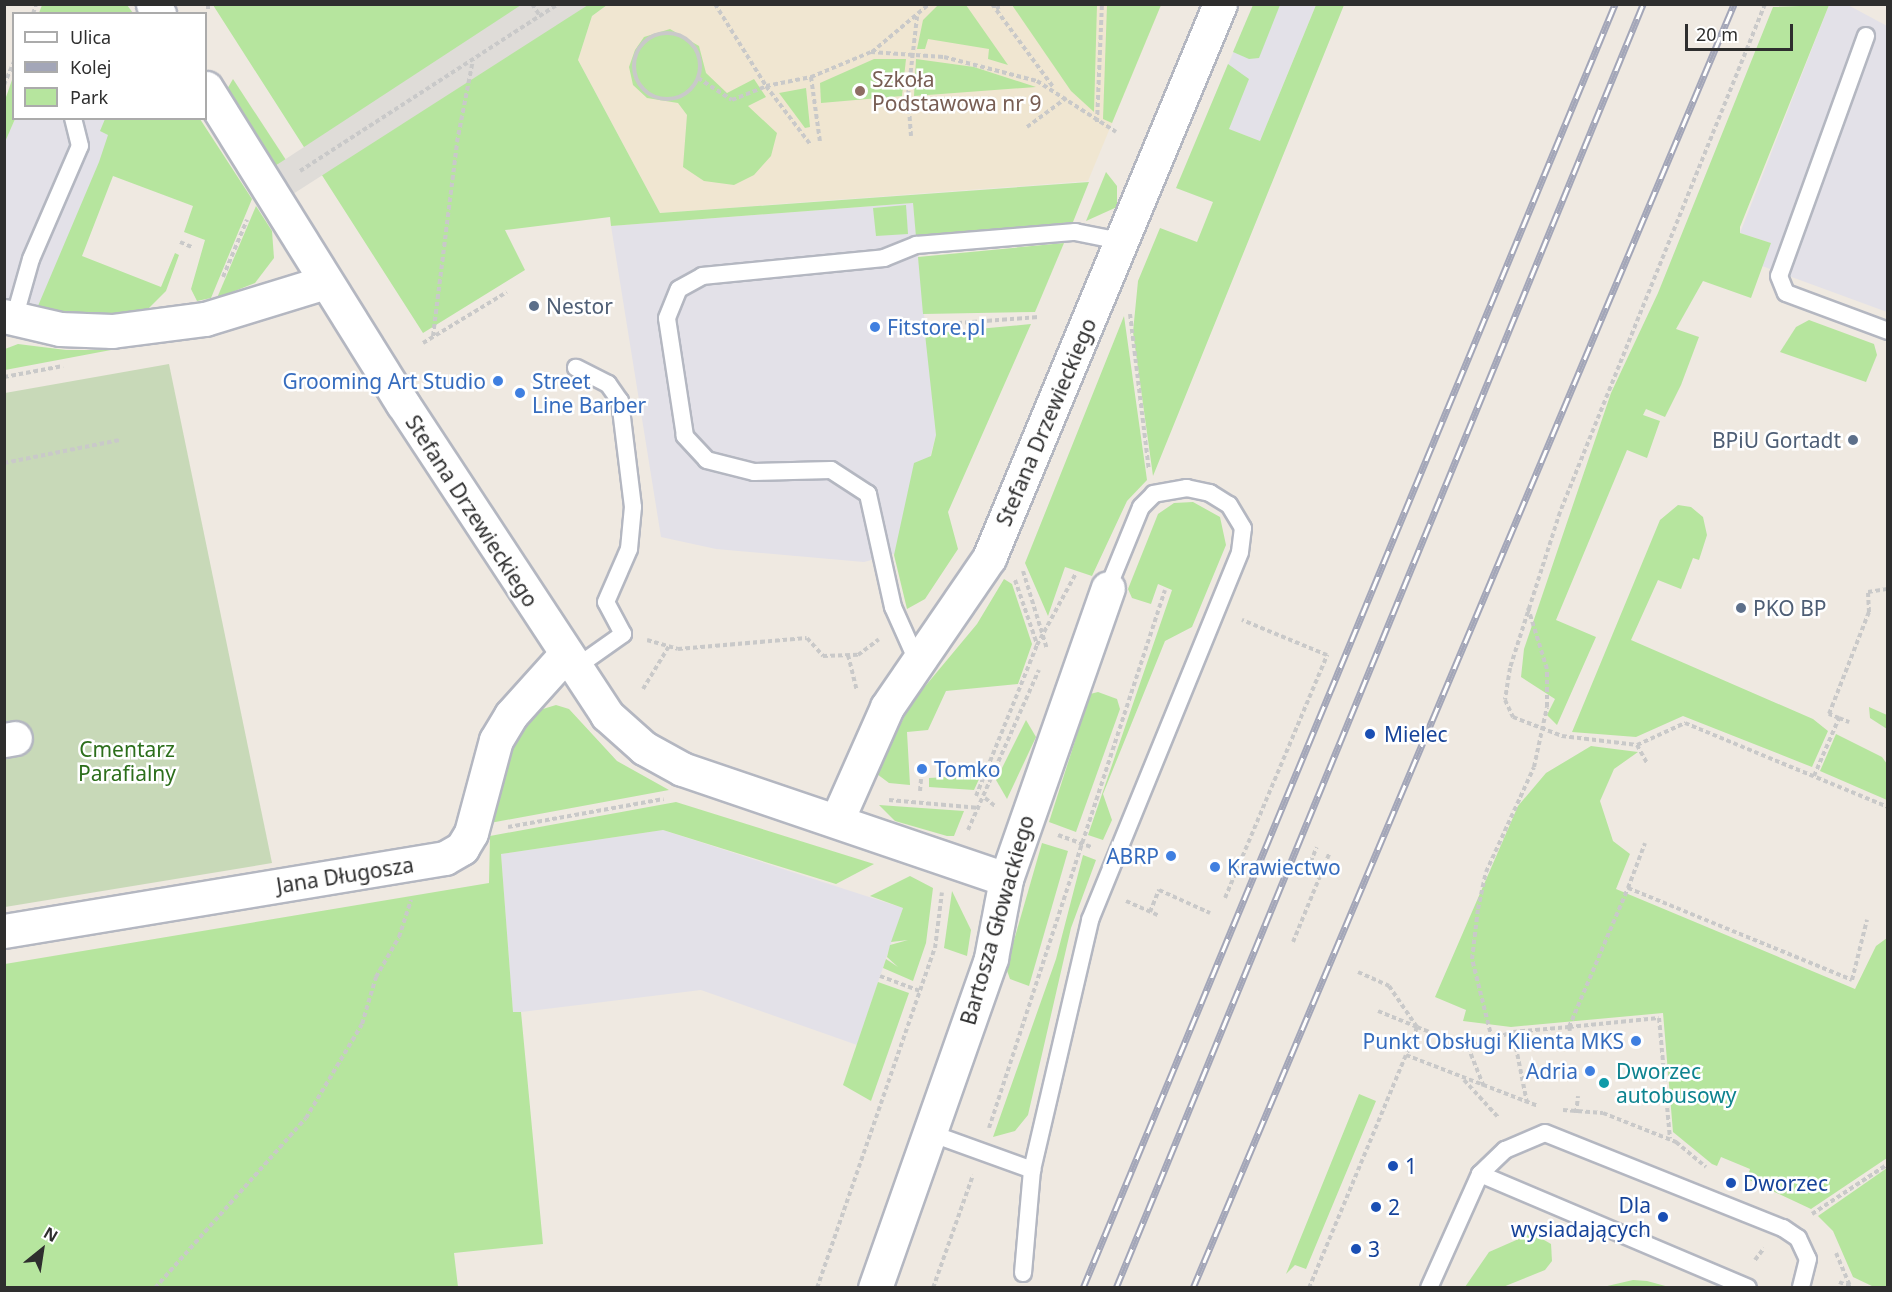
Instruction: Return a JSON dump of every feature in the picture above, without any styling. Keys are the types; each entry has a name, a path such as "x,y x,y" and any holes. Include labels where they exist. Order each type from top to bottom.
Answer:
{"street":[{"name":"Stefana Drzewieckiego","path":"842,806 887,707 989,558 1220,4"},
{"name":"Stefana Drzewieckiego","path":"207,90 325,282 570,661 608,715 644,748 682,769 842,806 1006,879"},
{"path":"9,317 112,331 233,313 325,282"},
{"name":"Bartosza Głowackiego","path":"875,1287 991,958 1006,879 1108,588"},
{"name":"Jana Długosza","path":"4,931 422,862 462,848 496,740 511,715 570,661"}],"lane":[{"path":"1866,36 1779,276 1786,293 1887,331"},
{"path":"9,317 31,259 80,146 74,120"},
{"path":"918,663 893,607 868,494 831,470 754,472 707,460 685,436 667,318 679,289 702,276 884,258 916,245 1075,232 1122,241"},
{"path":"570,661 623,634 606,602 629,549 633,507 620,401 608,384 576,368"},
{"path":"1023,1273 1032,1170 1090,920 1240,552 1243,528 1229,506 1210,493 1187,488 1154,494 1141,507 1108,588"},
{"path":"930,1133 1032,1170"},
{"path":"1429,1287 1480,1174 1520,1141 1545,1133 1562,1135 1783,1228 1798,1238 1808,1259 1801,1287"},
{"path":"1480,1174 1748,1287"}],"path":[{"path":"532,4 540,16"},
{"path":"291,177 558,4"},
{"path":"715,4 766,86 810,144"},
{"path":"698,78 732,100 766,86 811,77 871,52 917,17 929,4"},
{"path":"992,4 1055,89 1097,123 1116,132"},
{"path":"996,9 1003,4"},
{"path":"1097,123 1102,4"},
{"path":"1765,4 1599,411 1528,608 1505,700 1513,717 1562,736 1637,745 1685,723 1887,807"},
{"path":"911,136 913,54 917,17"},
{"path":"657,35 679,36 696,49 698,78 681,96 660,99 636,79 635,57 657,35"},
{"path":"871,52 913,54 1010,70 1055,89"},
{"path":"434,336 457,142 473,59"},
{"path":"4,85 12,67"},
{"path":"811,77 820,142"},
{"path":"1027,127 1066,98"},
{"path":"220,285 250,213"},
{"path":"180,242 192,247"},
{"path":"423,343 507,292"},
{"path":"1129,304 1150,477"},
{"path":"905,327 1039,317"},
{"path":"4,463 120,440"},
{"path":"966,834 985,798 1048,648 1019,560"},
{"path":"1013,573 1037,645"},
{"path":"976,796 1037,645 1072,574 1108,588"},
{"path":"1849,722 1829,714 1869,612 1868,592 1887,589"},
{"path":"986,1136 1048,957 1078,843 1165,590"},
{"path":"1492,1039 1472,959 1478,909 1486,872 1534,768 1543,729 1547,669 1528,608"},
{"path":"1225,898 1327,655 1243,619 1238,629"},
{"path":"623,634 669,646 807,638 823,656 848,656 905,633"},
{"path":"644,690 669,646"},
{"path":"848,656 858,695"},
{"path":"1814,776 1839,718"},
{"path":"1637,745 1647,763"},
{"path":"920,791 921,779"},
{"path":"503,828 675,796"},
{"path":"985,798 998,809"},
{"path":"842,806 980,808"},
{"path":"1070,839 1085,845"},
{"path":"1569,1029 1645,843"},
{"path":"1305,876 1317,847"},
{"path":"1293,942 1329,852"},
{"path":"155,1287 306,1118 362,1024 422,862"},
{"path":"817,1287 935,948 937,903 946,885"},
{"path":"1628,888 1852,980 1867,920"},
{"path":"1150,912 1159,890 1210,913"},
{"path":"1116,897 1158,915"},
{"path":"1358,972 1389,986 1417,1027"},
{"path":"880,976 920,991"},
{"path":"1378,1011 1468,1047 1513,1032 1569,1029 1659,1018 1670,1139"},
{"path":"1309,1287 1417,1027"},
{"path":"1513,1032 1527,1104"},
{"path":"1468,1047 1484,1087"},
{"path":"1406,1055 1527,1104 1545,1108"},
{"path":"1462,1078 1499,1118"},
{"path":"1576,1111 1578,1096"},
{"path":"1554,1110 1603,1113 1670,1139 1712,1172"},
{"path":"1804,1219 1887,1164"},
{"path":"933,1287 975,1167"},
{"path":"1803,1211 1810,1216"},
{"path":"1755,1260 1768,1244"},
{"path":"1839,1282 1853,1287"}],"shaded area":[{"path":"521,5 588,5 293,194 275,166"},
{"name":"Szkoła Podstawowa nr 9","path":"607,5 1161,5 1088,181 660,213 578,60 592,16"},
{"path":"1253,5 1316,5 1260,141 1205,120"},
{"path":"1829,5 1848,5 1887,26 1887,312 1762,266 1771,243 1740,233"},
{"path":"15,120 109,120 113,125 53,315 5,302 5,142"},
{"path":"913,203 936,435 905,551 864,562 716,549 661,537 611,226"},
{"path":"663,830 903,908 857,1045 701,990 513,1013 501,854"}],"green space":[{"path":"42,5 127,5 132,12 39,12"},
{"path":"213,5 607,5 592,16 578,60 660,213 1089,182 1073,222 916,237 913,203 611,226 610,217 505,230 525,270 423,333"},
{"path":"938,5 966,5 1008,65 988,59 989,49 928,39 925,49 917,49 923,20"},
{"path":"1012,5 1097,5 1094,112 1071,91"},
{"path":"1107,5 1161,5 1112,123 1103,119"},
{"path":"1253,5 1280,5 1259,58 1249,59 1233,52"},
{"path":"1316,5 1344,5 1153,476 1133,332 1138,281 1160,228 1197,242 1213,202 1176,188 1228,64 1249,79 1229,129 1260,141"},
{"path":"1829,5 1740,227 1740,233 1771,243 1751,298 1703,281 1676,329 1699,337 1681,385 1665,417 1646,409 1643,415 1660,421 1647,458 1627,450 1556,620 1596,637 1557,725 1547,715 1555,699 1521,677 1524,649 1611,393 1658,293 1773,7"},
{"path":"670,29 699,46 706,73 727,93 754,79 766,97 748,106 777,133 771,156 754,175 734,185 704,181 683,167 687,115 678,103 647,98 633,85 629,67 635,50 644,37"},
{"path":"874,59 906,59 902,96 821,103 820,83"},
{"path":"916,59 974,67 1036,87 914,96"},
{"path":"233,79 286,160 275,166 226,91"},
{"path":"12,80 12,120 15,120 5,142 5,100"},
{"path":"806,88 810,127 805,128 779,93"},
{"path":"105,120 201,120 252,199 211,298 197,301 191,289 205,240 184,232 193,206 113,176 82,256 161,287 175,253 179,255 166,291 145,312 92,318 35,313 99,162 108,135 100,131"},
{"path":"1106,172 1117,186 1117,207 1086,221"},
{"path":"906,205 908,234 876,236 873,208"},
{"path":"256,206 272,231 274,258 255,283 217,298"},
{"path":"1064,243 1035,312 923,314 918,257"},
{"path":"1124,316 1147,480 1127,501 1092,576 1065,567 1048,616 1025,563"},
{"path":"1809,320 1874,344 1877,355 1866,382 1780,352 1796,327"},
{"path":"1031,324 948,512 958,549 925,599 907,609 894,555 914,463 931,456 936,435 925,334"},
{"path":"18,344 66,350 111,350 5,370 5,349"},
{"name":"Cmentarz Parafialny","path":"169,364 272,863 5,907 5,393"},
{"path":"1193,502 1220,517 1226,545 1192,627 1165,641 1103,794 1112,820 1103,840 1088,835 1172,590 1158,584 1151,604 1132,598 1128,589 1158,514 1174,503"},
{"path":"1678,505 1691,507 1703,517 1707,535 1699,560 1693,558 1681,589 1658,580 1631,640 1813,719 1828,731 1812,767 1683,716 1636,737 1572,732 1660,520"},
{"path":"1004,579 1012,584 1032,644 1018,684 946,691 928,730 907,732 910,785 889,783 877,774 878,768 912,702 977,624"},
{"path":"1098,692 1117,699 1120,709 1076,832 1049,822 1090,694"},
{"path":"556,705 569,709 617,761 669,790 490,823 498,781 517,731 533,712"},
{"path":"1869,707 1887,715 1887,729 1870,718"},
{"path":"1026,720 1036,737 1007,799 996,780"},
{"path":"1836,734 1882,757 1887,764 1887,800 1820,771"},
{"path":"1591,746 1638,752 1614,769 1600,801 1613,841 1630,854 1616,889 1855,989 1876,946 1887,938 1887,1158 1811,1209 1747,1179 1750,1169 1721,1157 1717,1166 1712,1164 1673,1132 1663,1013 1511,1027 1463,1021 1466,1010 1435,997 1518,806 1546,773"},
{"path":"987,762 974,790 929,787 929,778 967,776"},
{"path":"676,802 874,864 836,884 663,830 501,854 513,1012 521,1012 543,1244 454,1253 458,1287 5,1287 5,964 489,883 490,836"},
{"path":"879,805 964,811 954,836 947,836 895,821"},
{"path":"1042,843 1068,851 1029,986 1010,979 1006,968"},
{"path":"1083,855 1096,860 1071,928 1028,1115 1015,1131 993,1137 1056,959"},
{"path":"910,876 933,888 926,943 913,981 883,968 886,959 898,967 887,957 890,945 908,940 891,942 903,908 870,896"},
{"path":"952,891 971,930 967,956 944,948"},
{"path":"878,982 909,993 871,1101 843,1085"},
{"path":"1359,1094 1376,1101 1306,1269 1295,1265 1286,1274"},
{"path":"1887,1168 1887,1287 1874,1287 1853,1277 1833,1231 1818,1216"},
{"path":"1532,1233 1551,1244 1552,1261 1545,1270 1503,1287 1465,1287 1489,1252"},
{"path":"1633,1280 1647,1281 1669,1287 1603,1287"}],"railway":[{"path":"1083,1288 1615,4"},
{"path":"1116,1288 1643,4"},
{"path":"1193,1288 1734,4"}],"place":[{"name":"Szkoła Podstawowa nr 9","path":"860,91"},
{"name":"Nestor","path":"534,306"},
{"name":"Fitstore.pl","path":"875,327"},
{"name":"Grooming Art Studio","path":"498,381"},
{"name":"Street Line Barber","path":"520,393"},
{"name":"BPiU Gortadt","path":"1853,440"},
{"name":"PKO BP","path":"1741,608"},
{"name":"Mielec","path":"1370,734"},
{"name":"Tomko","path":"922,769"},
{"name":"ABRP","path":"1171,856"},
{"name":"Krawiectwo","path":"1215,867"},
{"name":"Punkt Obsługi Klienta MKS","path":"1636,1041"},
{"name":"Adria","path":"1590,1071"},
{"name":"Dworzec autobusowy","path":"1604,1083"},
{"name":"1","path":"1393,1166"},
{"name":"Dworzec","path":"1731,1183"},
{"name":"2","path":"1376,1207"},
{"name":"Dla wysiadających","path":"1663,1217"},
{"name":"3","path":"1356,1249"}]}
